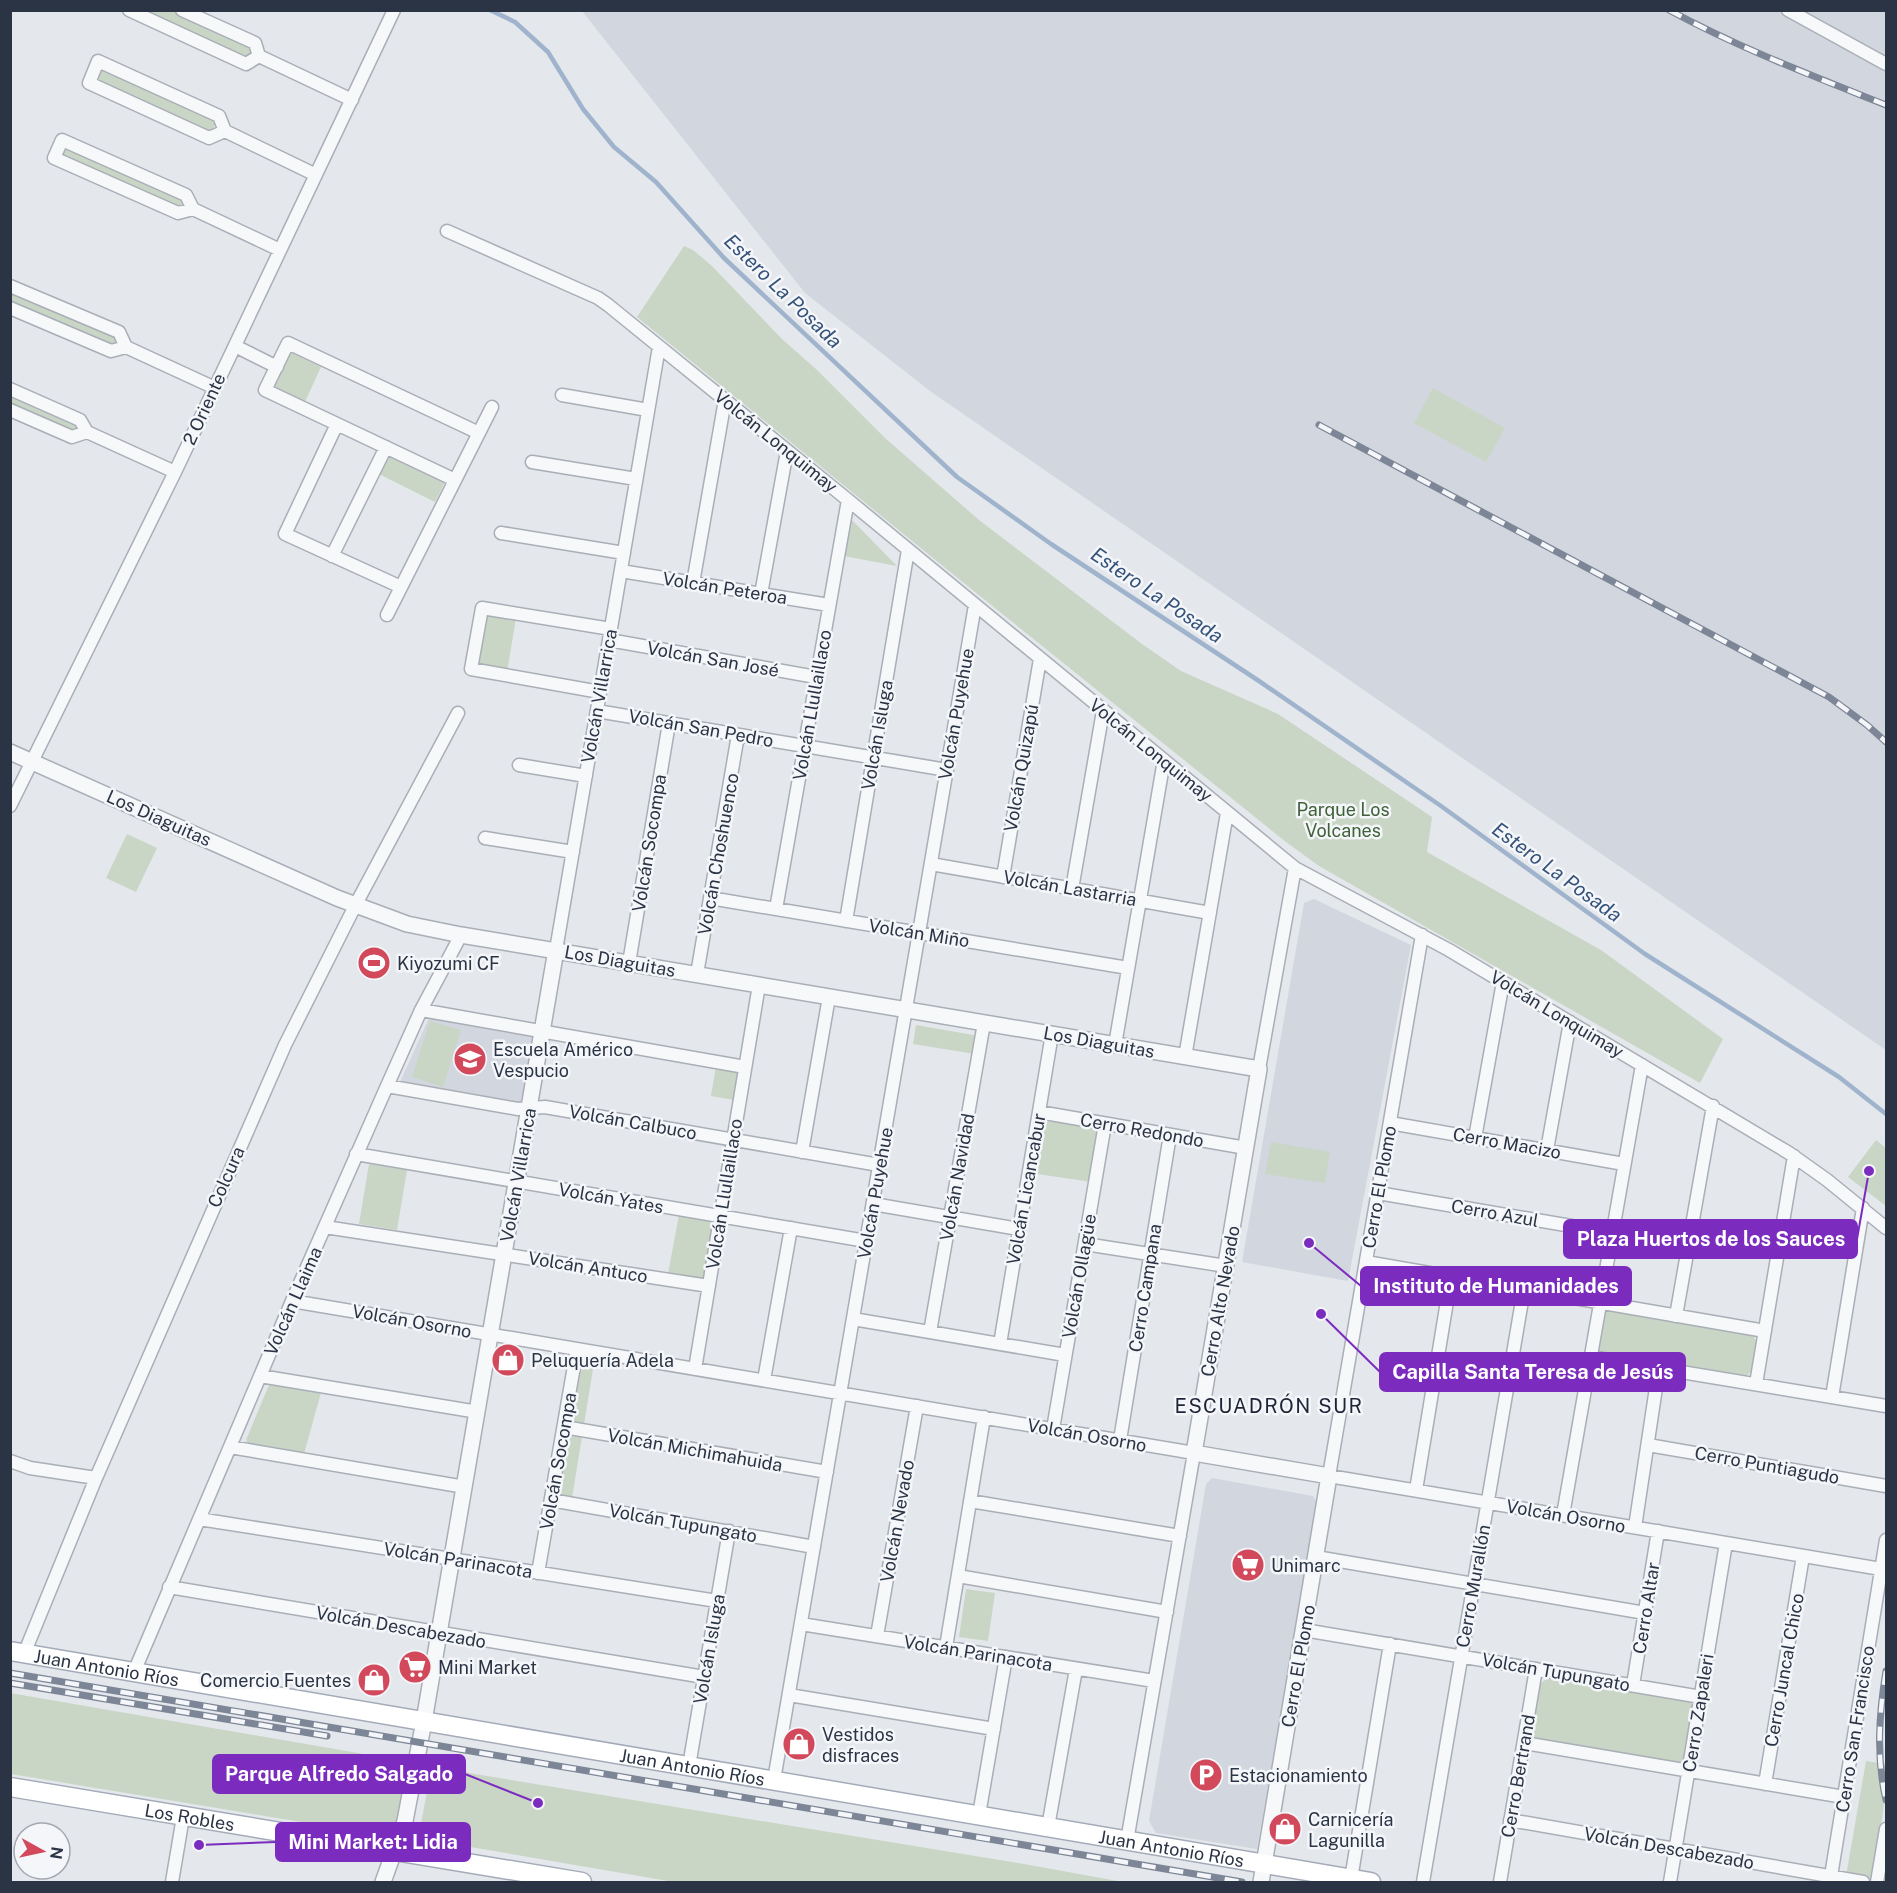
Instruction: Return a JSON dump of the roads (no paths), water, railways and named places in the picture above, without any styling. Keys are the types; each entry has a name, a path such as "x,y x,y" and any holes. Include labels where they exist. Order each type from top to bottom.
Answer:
{"main road":[{"name":"Juan Antonio Ríos","path":"17,1652 1371,1882"},
{"name":"Los Robles","path":"10,1787 582,1882"}],"street":[{"path":"129,10 246,64 259,56"},
{"path":"182,10 255,44 259,56 352,100"},
{"name":"2 Oriente","path":"10,806 175,472 394,10"},
{"path":"1788,10 1887,64"},
{"path":"225,131 209,138 89,83 98,61 219,116 225,131 316,175"},
{"path":"193,209 178,213 54,158 62,140 186,195 193,209 280,250"},
{"name":"Volcán Lonquimay","path":"447,231 598,298 787,450 1295,868 1422,935 1713,1106 1794,1156 1887,1228"},
{"path":"10,286 119,332 126,347"},
{"path":"10,308 111,351 126,347 214,388"},
{"path":"455,480 265,390 288,343 479,433"},
{"path":"235,346 277,367"},
{"name":"Volcán Villarrica","path":"383,1882 395,1851 412,1790 659,347"},
{"path":"10,388 80,420 87,432 175,472"},
{"path":"562,395 648,410"},
{"path":"693,583 725,400"},
{"path":"387,615 492,407"},
{"path":"10,410 72,437 87,432"},
{"path":"337,424 285,534 401,587"},
{"path":"332,555 386,447"},
{"path":"761,594 787,450"},
{"path":"532,462 636,479"},
{"name":"Volcán Llullaillaco","path":"776,909 848,500"},
{"path":"501,532 624,553"},
{"name":"Volcán Isluga","path":"846,921 908,550"},
{"name":"Volcán Peteroa","path":"621,571 829,605"},
{"name":"Volcán Puyehue","path":"774,1780 975,605"},
{"name":"Volcán San José","path":"600,692 471,669 482,608 816,677"},
{"name":"Volcán Quizapú","path":"1003,877 1040,659"},
{"name":"Volcán San Pedro","path":"597,711 947,770"},
{"path":"1072,889 1103,711"},
{"name":"Colcura","path":"17,1652 96,1478 275,1066 356,904 458,713"},
{"name":"Volcán Socompa","path":"629,963 669,723"},
{"name":"Volcán Choshuenco","path":"697,974 738,735"},
{"name":"Los Diaguitas","path":"10,752 356,904 407,924 1259,1069"},
{"path":"1114,1045 1164,760"},
{"path":"519,765 586,776"},
{"path":"1185,1057 1227,813"},
{"path":"485,838 573,852"},
{"name":"Volcán Lastarria","path":"931,864 1210,913"},
{"name":"Cerro Alto Nevado","path":"1127,1841 1295,868"},
{"name":"Volcán Miño","path":"710,898 1128,968"},
{"name":"Volcán Llaima","path":"134,1672 356,1154 421,1010 461,935"},
{"name":"Cerro El Plomo","path":"1261,1882 1422,935"},
{"path":"1475,1138 1503,982"},
{"name":"Volcán Llullaillaco","path":"695,1369 759,985"},
{"path":"802,1152 829,996"},
{"path":"421,1010 745,1067"},
{"path":"1547,1150 1570,1022"},
{"name":"Volcán Navidad","path":"930,1332 984,1023"},
{"name":"Volcán Licancabur","path":"1000,1344 1052,1034"},
{"path":"1563,1515 1642,1065"},
{"name":"Volcán Calbuco","path":"387,1086 518,1109 545,1107 879,1165"},
{"path":"1676,1316 1713,1106"},
{"name":"Cerro Redondo","path":"1039,1112 1246,1148"},
{"name":"Cerro Macizo","path":"1390,1123 1624,1164"},
{"name":"Volcán Ollagüe","path":"1053,1429 1105,1124"},
{"name":"Cerro Campana","path":"1120,1440 1170,1135"},
{"name":"Volcán Yates","path":"356,1154 866,1241"},
{"path":"1756,1384 1794,1156"},
{"name":"Cerro Azul","path":"1378,1193 1612,1233"},
{"path":"873,1204 1019,1229"},
{"path":"1832,1397 1863,1209"},
{"name":"Volcán Antuco","path":"325,1227 709,1286"},
{"path":"764,1380 791,1228"},
{"path":"1085,1244 1226,1266"},
{"path":"1366,1262 1765,1331"},
{"path":"1416,1490 1451,1276"},
{"name":"Cerro Murallón","path":"1423,1882 1524,1289"},
{"name":"Volcán Osorno","path":"292,1301 1881,1569"},
{"path":"853,1319 1065,1355"},
{"name":"Volcán Socompa","path":"538,1573 577,1349"},
{"path":"1591,1357 1887,1406"},
{"path":"1635,1527 1659,1368"},
{"path":"260,1376 477,1412"},
{"name":"Volcán Nevado","path":"877,1636 917,1406"},
{"path":"946,1647 984,1417"},
{"name":"Volcán Michimahuida","path":"564,1427 827,1472"},
{"name":"Cerro Puntiagudo","path":"1648,1445 1887,1486"},
{"path":"230,1447 465,1487"},
{"path":"10,1461 30,1468 96,1478"},
{"name":"Volcán Tupungato","path":"551,1500 814,1546"},
{"path":"970,1501 1180,1536"},
{"name":"Volcán Parinacota","path":"199,1519 717,1601"},
{"name":"Cerro Altar","path":"1633,1685 1658,1531"},
{"name":"Volcán Isluga","path":"689,1766 729,1532"},
{"name":"Cerro San Francisco","path":"1831,1879 1887,1540"},
{"name":"Cerro Zapaleri","path":"1670,1882 1726,1543"},
{"name":"Cerro Juncal Chico","path":"1765,1784 1803,1556"},
{"path":"1316,1557 1645,1613"},
{"path":"958,1576 1167,1612"},
{"name":"Volcán Descabezado","path":"169,1587 704,1677"},
{"name":"Volcán Parinacota","path":"801,1624 1154,1681"},
{"name":"Volcán Tupungato","path":"1304,1629 1701,1697"},
{"path":"1351,1879 1390,1644"},
{"path":"979,1815 1006,1657"},
{"path":"1048,1827 1076,1669"},
{"name":"Cerro Bertrand","path":"1500,1882 1536,1669"},
{"path":"789,1695 994,1729"},
{"path":"1524,1743 1844,1797"},
{"path":"172,1882 183,1817"},
{"name":"Volcán Descabezado","path":"1510,1820 1831,1879 1863,1882"},
{"path":"1877,1882 1887,1829"}],"waterway":[{"name":"Estero La Posada","path":"490,10 515,22 548,52 583,109 614,147 656,182 724,258 957,477 1051,544 1259,681 1441,806 1645,954 1839,1077 1886,1114"}],"railway":[{"path":"1669,10 1749,49 1886,105"},
{"path":"1319,425 1829,697 1886,742"},
{"path":"1886,1671 1880,1736 1881,1768 1886,1800"},
{"path":"10,1673 1242,1882"},
{"path":"10,1683 327,1736"}],"place":[{"name":"Kiyozumi CF","path":"374,963"},
{"name":"Escuela Américo Vespucio","path":"470,1059"},
{"name":"Plaza Huertos de los Sauces","path":"1869,1171"},
{"name":"Instituto de Humanidades","path":"1309,1243"},
{"name":"Capilla Santa Teresa de Jesús","path":"1321,1314"},
{"name":"Peluquería Adela","path":"508,1360"},
{"name":"Unimarc","path":"1248,1565"},
{"name":"Mini Market","path":"415,1667"},
{"name":"Comercio Fuentes","path":"374,1680"},
{"name":"Vestidos disfraces","path":"799,1744"},
{"name":"Estacionamiento","path":"1206,1775"},
{"name":"Parque Alfredo Salgado","path":"538,1803"},
{"name":"Carnicería Lagunilla","path":"1285,1829"},
{"name":"Mini Market: Lidia","path":"199,1845"}],"district":[{"name":"ESCUADRÓN SUR","path":"1269,1406"}],"park label":[{"name":"Parque Los Volcanes","path":"1343,819"}]}
